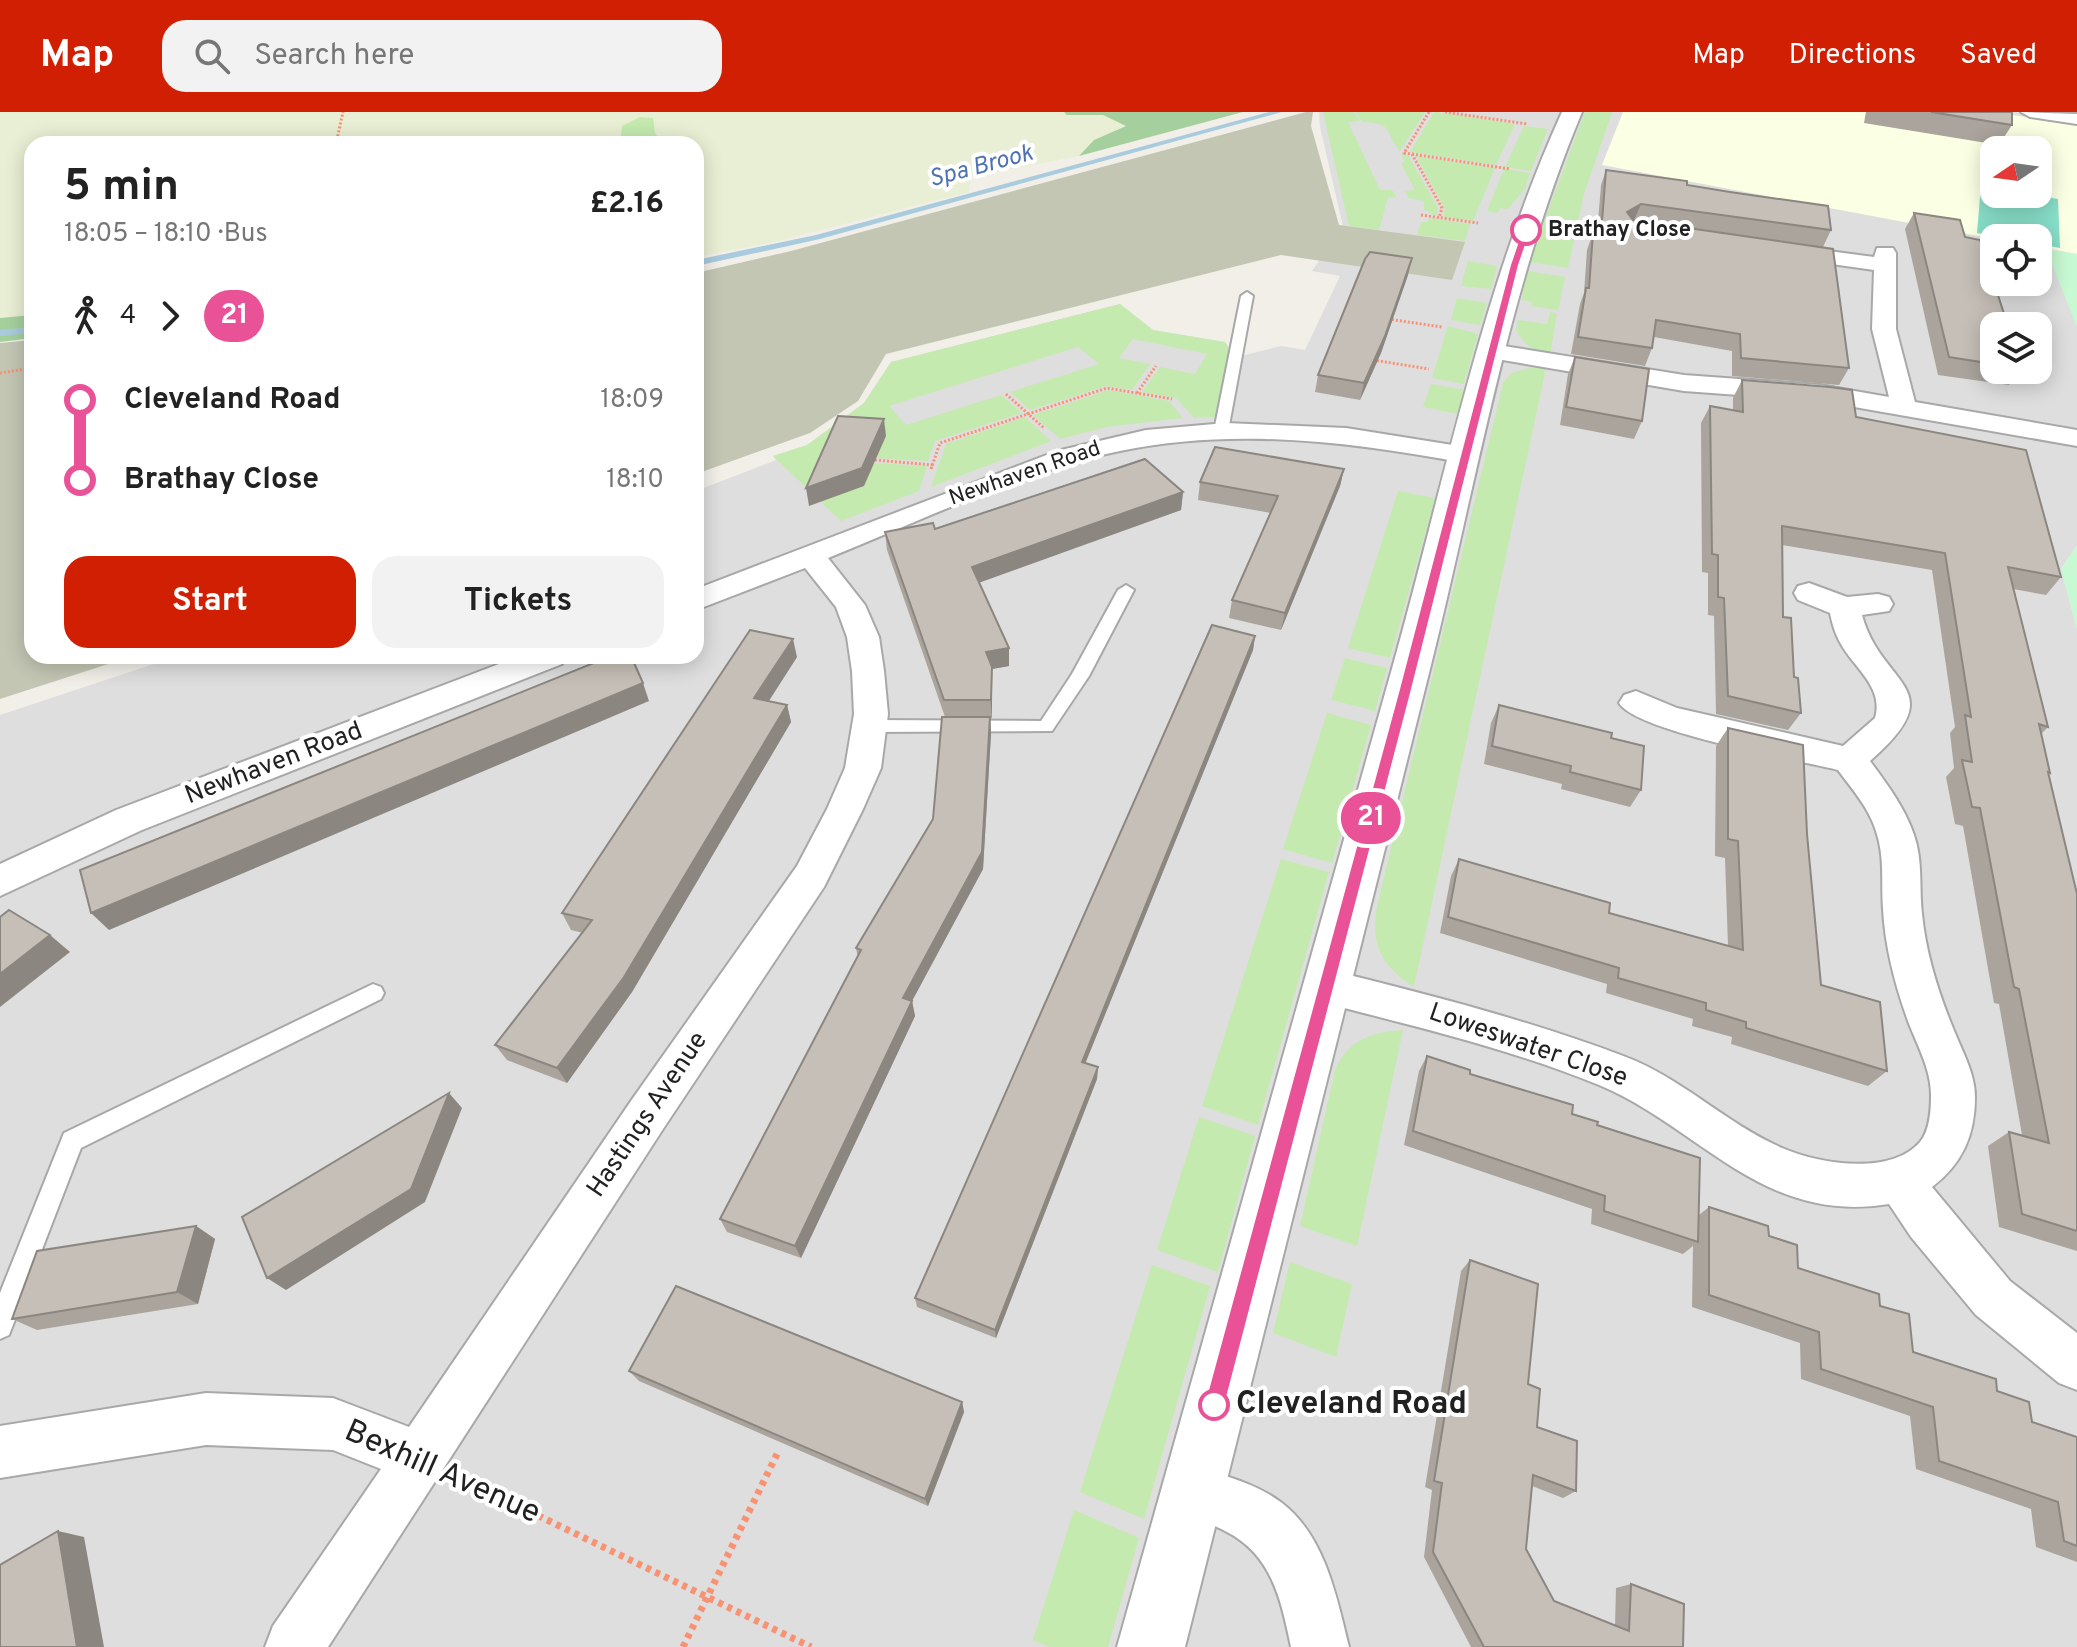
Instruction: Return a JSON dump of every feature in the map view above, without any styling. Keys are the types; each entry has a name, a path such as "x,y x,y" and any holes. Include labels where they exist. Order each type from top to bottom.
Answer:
{"street":[{"path":"2038,113 2077,119"},
{"path":"1151,1647 1398,718 1514,265 1545,174 1568,121"},
{"path":"1755,247 1885,259 1884,329 1904,407"},
{"path":"1491,351 1684,383 1820,393 2077,438"},
{"name":"Newhaven Road","path":"704,597 1072,454 1148,438 1221,431 1342,434 1465,455"},
{"name":"Hastings Avenue","path":"294,1647 638,1128 811,876 863,768 871,714 863,637 850,605 810,555"},
{"path":"1636,703 1668,718 1850,760 1884,729 1895,710 1888,684 1855,641 1844,602"},
{"name":"Newhaven Road","path":"0,881 129,820 530,664"},
{"name":"Loweswater Close","path":"1325,986 1506,1034 1594,1063 1656,1093 1766,1163 1807,1178 1841,1184 1900,1180 1930,1166 1945,1147 1952,1121 1953,1095 1948,1067 1929,1023 1907,945 1900,847 1883,807 1850,760"},
{"path":"1900,1180 1928,1221 1993,1298 2077,1365"},
{"name":"Bexhill Avenue","path":"0,1452 206,1419 333,1424 419,1458"},
{"path":"1191,1492 1244,1511 1270,1526 1290,1550 1302,1578 1320,1647"}],"lane":[{"path":"1221,431 1247,296"},
{"path":"869,726 1046,727 1080,676 1126,590"},
{"path":"0,1326 72,1141 373,993"}],"path":[{"path":"338,136 343,112"},
{"path":"1404,153 1429,112"},
{"path":"1445,112 1568,121"},
{"path":"1394,154 1545,174"},
{"path":"1412,154 1442,208 1439,218"},
{"path":"1421,215 1478,223"},
{"path":"1379,317 1442,327"},
{"path":"1368,359 1429,369"},
{"path":"1137,393 1156,366"},
{"path":"0,373 24,369"},
{"path":"1006,394 1072,454"},
{"path":"875,460 933,465"},
{"path":"683,1647 777,1454"},
{"name":"Bexhill Avenue","path":"419,1458 811,1647"}],"shaded area":[{"path":"0,112 1064,112 1068,115 1103,115 1127,126 1094,140 1079,156 971,177 969,192 778,241 704,255 704,136 657,136 652,118 621,136 24,136 24,316 0,318"},
{"path":"1306,112 1313,112 1311,126 1339,225 1465,242 1452,280 1281,255 886,354 858,401 810,433 704,471 704,271 791,251"},
{"path":"1319,112 2077,112 2077,254 2052,250 2052,224 1980,224 1980,296 2052,296 2052,262 2077,326 2077,545 2061,569 2077,629 2077,1647 0,1647 0,715 154,664 704,664 704,488 776,460 773,456 808,445 864,403 891,362 1120,304 1153,330 1225,342 1231,352 1245,355 1281,346 1305,350 1340,276 1312,271 1343,226"},
{"path":"1623,112 1993,112 2077,125 2077,254 2052,250 2052,224 1980,224 1980,236 1602,165"},
{"path":"24,341 24,664 108,664 0,699 0,343"}],"green space":[{"path":"1064,112 1243,112 1079,156 1094,140 1126,126 1103,115 1067,115"},
{"path":"1323,112 1354,112 1360,121 1348,122 1380,190 1392,190 1397,198 1388,197 1379,230 1349,226"},
{"path":"1356,112 1425,112 1400,151 1384,126 1362,122"},
{"path":"1434,112 1515,124 1496,165 1410,152"},
{"path":"1585,112 1612,112 1584,194 1568,268 1529,262"},
{"path":"640,117 653,118 657,136 621,136 622,126"},
{"path":"1524,126 1548,129 1531,171 1505,167"},
{"path":"1401,154 1408,155 1438,208 1436,216 1424,210 1424,201 1409,198 1405,191 1415,190 1401,163 1405,162"},
{"path":"1416,156 1495,168 1473,221 1443,217 1445,209"},
{"path":"1504,169 1530,173 1525,189 1508,209 1500,208 1498,213 1487,211"},
{"path":"1980,197 1980,208 2052,208 2052,198 2058,199 2060,248 2052,247 2052,224 1980,224 1980,234 1977,233"},
{"path":"1429,218 1470,224 1465,241 1417,235 1421,222 1427,222"},
{"path":"2052,250 2077,254 2077,327 2052,264"},
{"path":"1468,261 1497,266 1491,289 1461,286"},
{"path":"1527,271 1565,277 1558,310 1531,306 1532,302 1522,300"},
{"path":"1457,298 1487,303 1480,325 1451,320"},
{"path":"1120,304 1153,330 1225,342 1231,352 1216,417 1194,418 1176,398 1142,392 1160,367 1195,374 1207,354 1133,339 1119,358 1150,364 1132,390 1106,386 1030,410 1010,392 1099,364 1078,347 889,406 906,425 1001,395 1022,413 935,441 928,461 875,458 874,463 927,466 919,491 841,521 773,456 807,445 864,403 891,362"},
{"path":"1550,312 1557,313 1550,355 1528,346 1516,331 1518,320 1547,324"},
{"path":"24,316 24,339 0,342 0,318"},
{"path":"1448,326 1478,334 1464,384 1432,378"},
{"path":"1546,368 1414,987 1393,971 1380,953 1375,932 1377,906 1503,383 1511,373"},
{"path":"1431,384 1465,390 1458,414 1423,407"},
{"path":"1109,390 1169,401 1183,418 1106,427 1060,439 1033,415"},
{"path":"1025,417 1051,441 931,487 946,444"},
{"path":"1398,491 1435,498 1390,658 1348,648"},
{"path":"2077,545 2077,629 2061,569"},
{"path":"1345,658 1387,668 1375,711 1331,700"},
{"path":"1327,713 1371,725 1332,863 1283,849"},
{"path":"1281,859 1329,872 1258,1125 1202,1106"},
{"path":"1403,1030 1357,1246 1300,1226 1335,1070 1340,1060 1362,1040"},
{"path":"1199,1117 1255,1136 1218,1272 1157,1250"},
{"path":"1290,1262 1352,1284 1336,1357 1273,1333"},
{"path":"1152,1265 1210,1286 1144,1519 1080,1492"},
{"path":"1074,1510 1139,1538 1108,1647 1049,1647 1033,1640"}],"building":[{"path":"1931,112 2012,112 2012,125"},
{"path":"1606,170 1828,206 1831,230 1641,204 1627,212 1633,220 1833,249 1849,368 1741,358 1740,334 1656,320 1652,348 1578,337 1586,288 1589,288 1593,233 1601,234"},
{"path":"1914,213 1960,220 1965,237 1980,240 1980,296 1998,296 2003,312 1980,312 1980,362 1949,357"},
{"path":"1370,252 1412,258 1385,336 1364,383 1318,375 1365,259"},
{"path":"1575,357 1649,369 1642,421 1566,407"},
{"path":"1742,380 1852,390 1856,417 2026,450 2061,577 2008,567 2048,727 2039,724 2077,894 2077,1231 2022,1214 2009,1132 2049,1143 2019,989 2014,987 1980,808 1972,807 1962,760 1972,762 1965,715 1971,717 1945,553 1782,526 1783,617 1791,618 1794,677 1798,678 1801,713 1728,696 1724,598 1718,597 1718,555 1712,554 1710,406 1743,412"},
{"path":"838,416 884,419 862,468 806,488"},
{"path":"1215,447 1344,469 1285,613 1232,600 1278,496 1200,482"},
{"path":"1145,459 1183,492 972,567 1009,648 986,652 992,667 991,700 944,700 885,532 933,523 935,529"},
{"path":"1212,625 1255,636 1082,1062 1098,1067 995,1330 915,1298"},
{"path":"750,630 793,639 754,698 787,705 624,977 557,1068 495,1045 592,920 562,913"},
{"path":"591,664 635,664 643,683 91,913 80,870"},
{"path":"1499,705 1612,733 1611,738 1644,746 1641,790 1570,772 1571,766 1492,746"},
{"path":"942,717 990,717 982,852 903,998 912,1001 795,1246 720,1219 861,950 856,948 933,819"},
{"path":"1728,728 1803,745 1807,834 1821,985 1880,1002 1887,1071 1746,1028 1746,1022 1706,1010 1706,1003 1618,978 1619,968 1448,917 1459,859 1610,903 1609,913 1743,950 1738,841 1728,839"},
{"path":"9,910 50,935 0,974 0,917"},
{"path":"1427,1056 1470,1070 1470,1074 1573,1105 1572,1114 1598,1122 1597,1125 1700,1158 1698,1242 1604,1211 1605,1196 1413,1131"},
{"path":"449,1093 411,1189 267,1278 242,1217"},
{"path":"1709,1207 1768,1226 1769,1236 1797,1245 1798,1268 1879,1294 1880,1306 1909,1314 1913,1352 1996,1379 1997,1391 2029,1402 2032,1422 2077,1437 2077,1546 2064,1541 2058,1502 1939,1461 1933,1407 1821,1369 1819,1332 1709,1295"},
{"path":"196,1226 177,1292 12,1319 37,1251"},
{"path":"1470,1260 1538,1284 1528,1384 1540,1389 1537,1427 1577,1441 1576,1491 1533,1475 1526,1549 1554,1601 1629,1631 1631,1584 1684,1604 1683,1647 1484,1647 1433,1552 1442,1483 1434,1481"},
{"path":"676,1286 962,1402 925,1499 629,1371"},
{"path":"58,1531 77,1647 0,1647 0,1565"}],"waterway":[{"name":"Spa Brook","path":"704,261 817,237 1278,112"},
{"name":"Spa Brook","path":"0,333 24,331"}],"bus line":[{"name":"21","path":"1214,1405 1405,693 1491,351 1526,230"}],"place":[{"name":"Brathay Close","path":"1526,230"},
{"name":"Cleveland Road","path":"1214,1405"}]}
